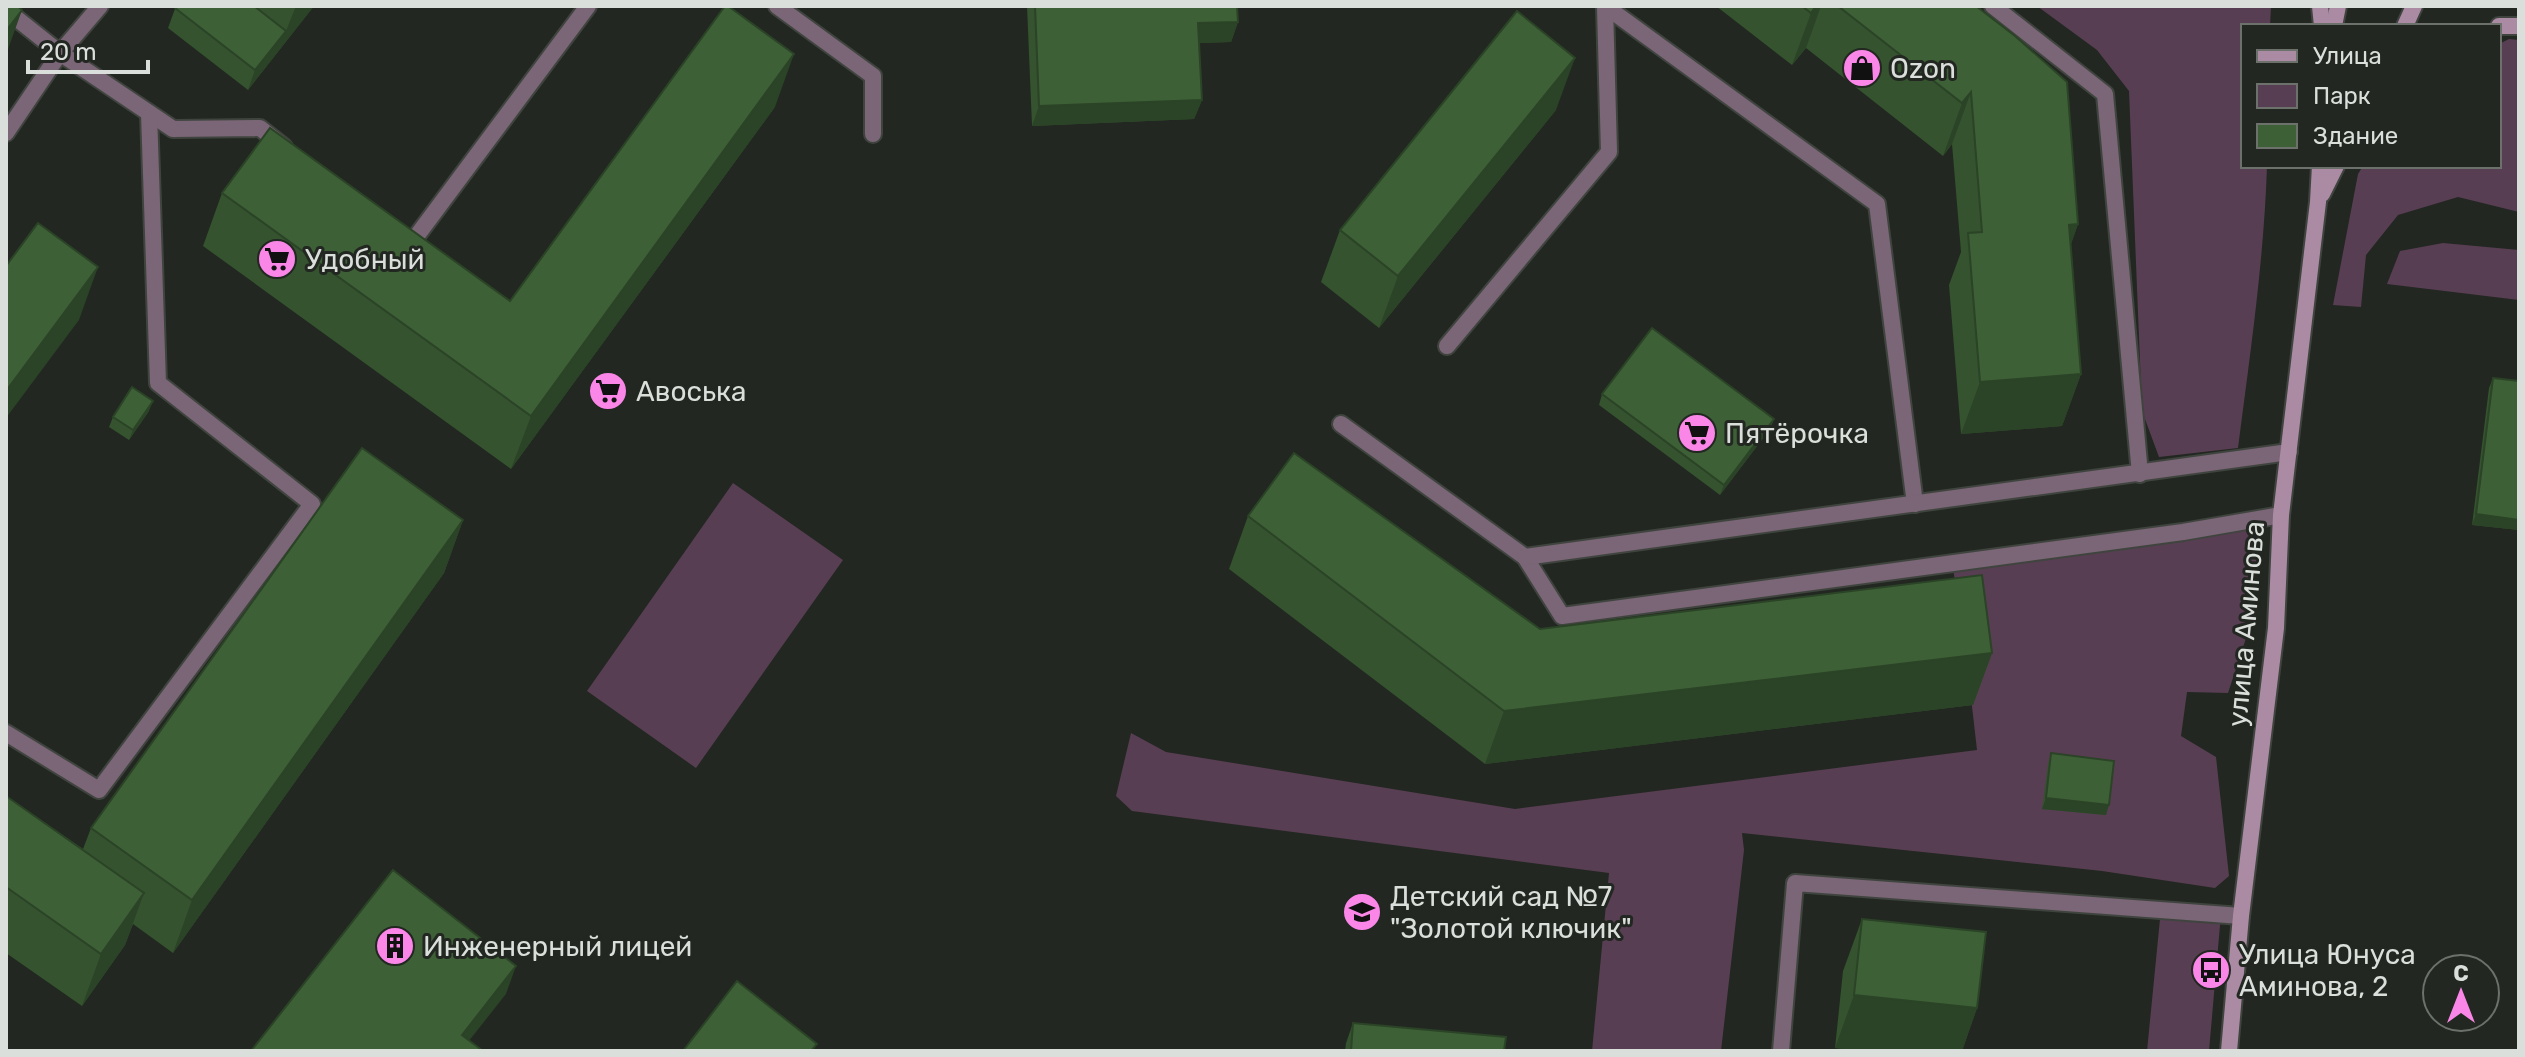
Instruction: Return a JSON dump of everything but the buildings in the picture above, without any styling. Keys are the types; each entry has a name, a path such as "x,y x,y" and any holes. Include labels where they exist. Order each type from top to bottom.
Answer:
{"street":[{"name":"улица Аминова","path":"2229,1051 2241,916 2276,628 2281,515 2320,168"},
{"name":"улица Аминова","path":"2318,202 2335,168"}],"lane":[{"path":"6,133 60,53 100,6"},
{"path":"385,225 410,245 588,6"},
{"path":"777,6 873,76 873,134"},
{"path":"1605,6 1877,204 1915,504"},
{"path":"1447,346 1609,152 1605,6"},
{"path":"1993,6 2105,94 2140,474"},
{"path":"6,10 60,53 173,129 260,128 297,157"},
{"path":"6,733 99,790 312,504 158,383 149,113"},
{"path":"1341,424 1525,557 1562,616 2183,532 2281,515"},
{"path":"1525,557 2289,452"},
{"path":"1781,1051 1795,883 2241,916"}],"green space":[{"path":"2037,6 2271,6 2270,24 2241,24 2241,168 2267,168 2260,272 2238,448 2159,457 2142,411 2129,91 2097,50"},
{"path":"2509,39 2519,40 2519,212 2458,197 2398,215 2366,255 2361,307 2333,305 2358,174 2362,168 2501,168 2501,43"},
{"path":"2443,243 2519,250 2519,300 2387,284 2400,251"},
{"path":"733,483 843,560 696,768 587,691"},
{"path":"2247,521 2260,547 2250,626 2228,693 2187,692 2181,736 2216,757 2229,876 2215,888 2102,871 1742,833 1744,850 1721,1051 1592,1051 1609,873 1132,811 1116,796 1131,733 1166,752 1515,809 1977,750 1952,563"},
{"path":"2161,909 2221,914 2209,1051 2147,1051"}],"place":[{"name":"Ozon","path":"1862,68"},
{"name":"Удобный","path":"277,259"},
{"name":"Авоська","path":"608,391"},
{"name":"Пятёрочка","path":"1697,433"},
{"name":"Детский сад №7 \"Золотой ключик\"","path":"1362,912"},
{"name":"Инженерный лицей","path":"395,946"},
{"name":"Улица Юнуса Аминова, 2","path":"2211,970"}]}
